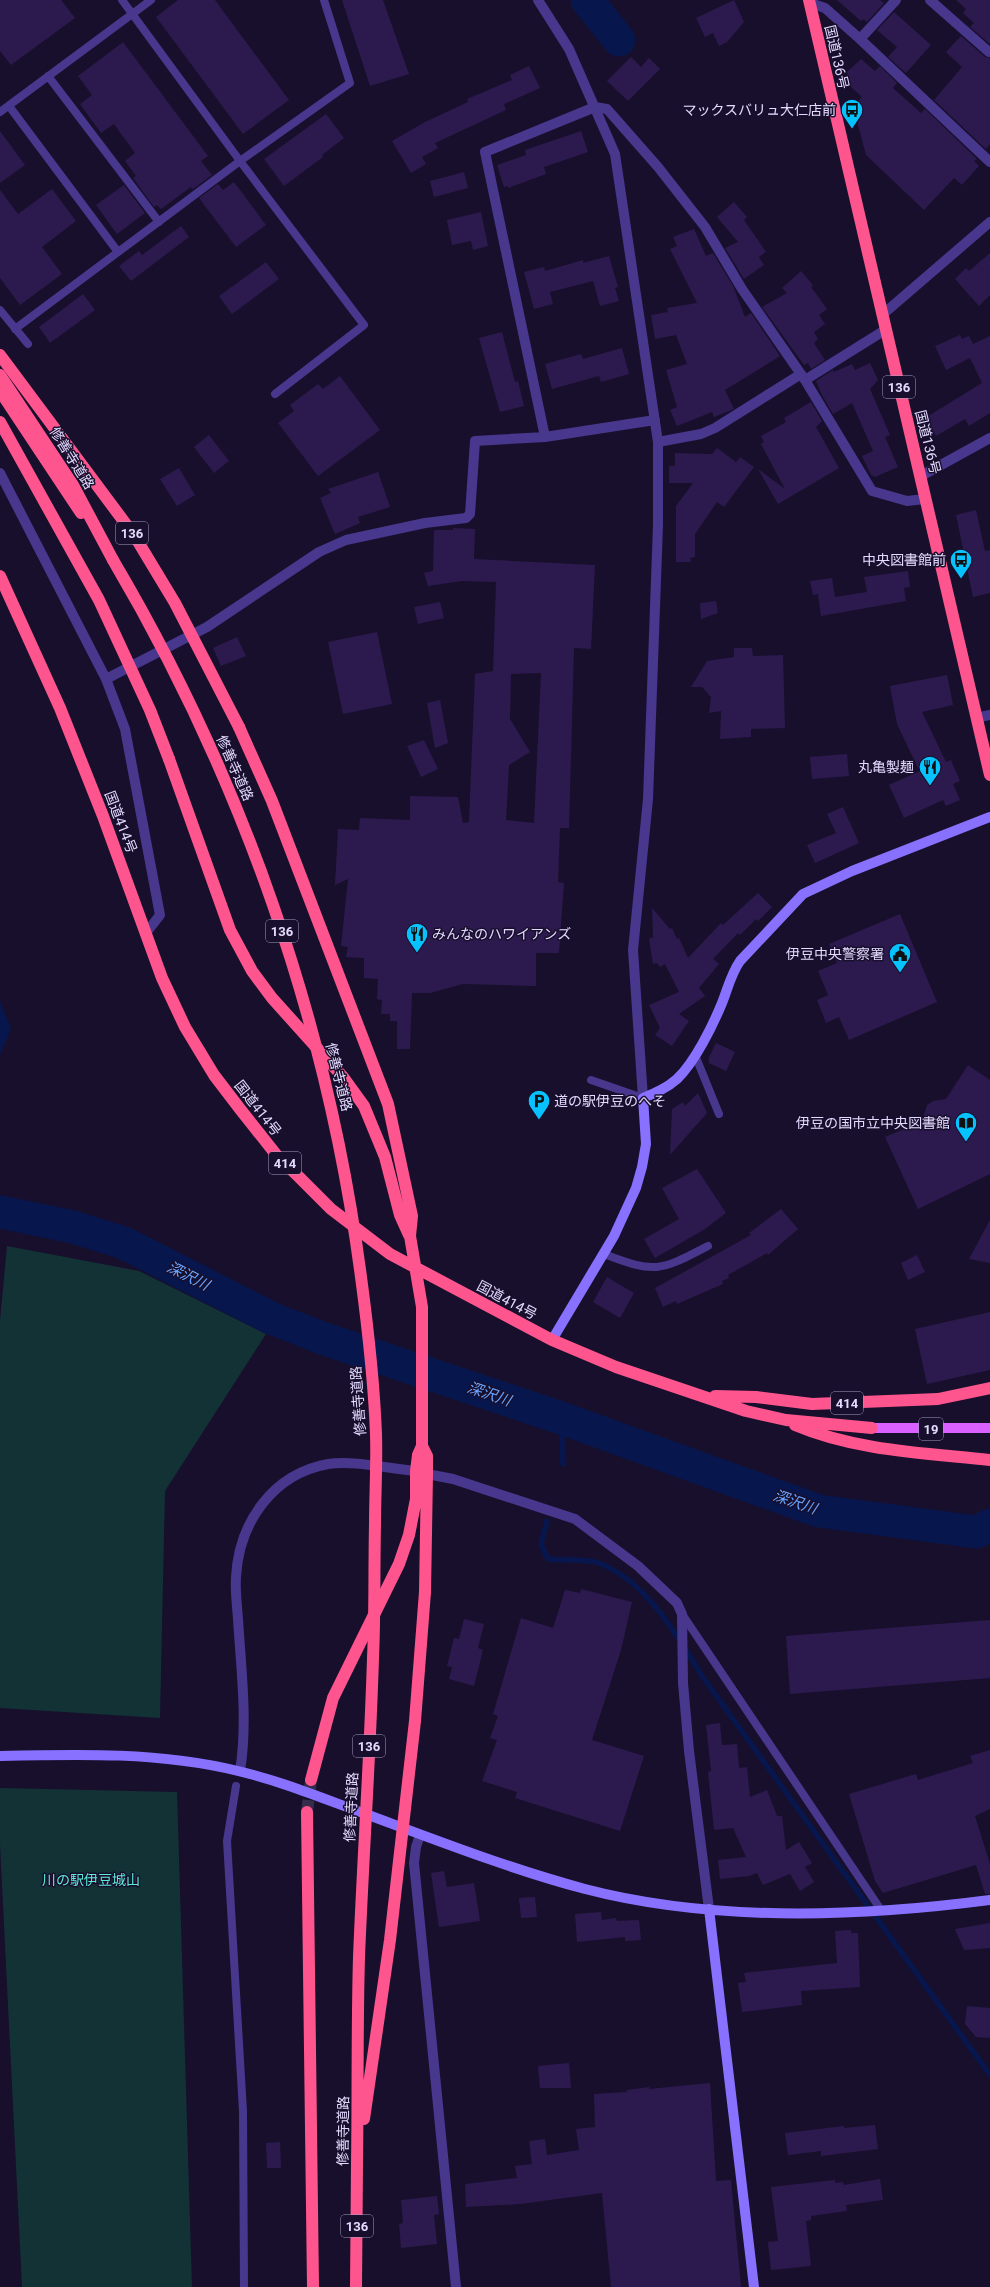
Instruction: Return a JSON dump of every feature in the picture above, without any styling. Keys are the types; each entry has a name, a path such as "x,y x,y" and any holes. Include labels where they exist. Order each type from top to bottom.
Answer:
{"highway":[{"name":"国道136号","path":"809,2 990,775"},
{"name":"136","path":"0,355 134,535 175,603 239,727 275,808 388,1104 412,1216 410,1236"},
{"name":"修善寺道路","path":"0,375 73,485 179,681 229,789 267,884 304,1000 347,1183 358,1250 368,1329 376,1434 374,1656 359,1959 356,2287"},
{"name":"修善寺道路","path":"0,391 62,487 113,560"},
{"path":"0,422 99,600 150,710 230,930 252,971 272,998 343,1077 364,1106 385,1157 400,1215 410,1236 422,1307 422,1446 427,1456 409,1535 399,1564 332,1698 311,1780"},
{"name":"国道414号","path":"0,576 60,708 103,816 162,978 186,1027 214,1075 260,1136 278,1157 332,1209 390,1254 552,1340 616,1367 703,1395 746,1411 786,1420 872,1428"},
{"name":"414","path":"703,1395 756,1397 812,1404 938,1399 990,1388"},
{"name":"414","path":"786,1420 820,1435 871,1447 990,1460"},
{"path":"357,2164 390,1940 415,1721 424,1592 422,1473"},
{"path":"307,1812 310,2187 313,2287"}],"main road":[{"name":"19","path":"872,1428 990,1428"}],"street":[{"path":"538,0 569,49 615,154 658,442 658,525 648,799 633,950 646,1144 636,1188 614,1236 552,1340"},
{"path":"860,38 896,0"},
{"path":"930,0 990,51"},
{"path":"809,2 825,8 860,38 990,162"},
{"path":"545,437 485,152 595,107 607,109 658,167 705,227 742,289 803,377 872,491 907,501 925,499"},
{"path":"882,315 990,222"},
{"path":"658,442 700,434 715,428 885,330"},
{"path":"106,679 207,627 319,552 346,540 425,523 466,518 470,514 475,441 545,437 655,420"},
{"path":"921,476 990,438"},
{"path":"0,474 106,679 125,729 160,915 146,933"},
{"path":"976,718 990,715"},
{"path":"643,1098 660,1092 678,1079 695,1055 717,1014 732,972 740,961 803,894 852,871 990,817"},
{"path":"240,1771 242,1724 236,1577 246,1531 254,1514 277,1487 294,1476 310,1469 330,1464 349,1464 422,1473 453,1479 575,1519 604,1539 664,1590 677,1603 682,1614 683,1663 689,1751 754,2287"},
{"path":"0,1756 125,1757 212,1766 240,1771 291,1786 420,1835 586,1889 636,1899 709,1909 788,1912 881,1910 954,1905 990,1900"},
{"path":"420,1835 416,1847 414,1863 456,2287"}],"lane":[{"path":"122,0 240,161 364,325 275,394"},
{"path":"118,252 3,109 151,0"},
{"path":"15,330 240,161 350,82 324,0"},
{"path":"48,76 159,222"},
{"path":"0,310 28,344"},
{"path":"695,1055 719,1114"},
{"path":"591,1080 643,1098"},
{"path":"604,1254 631,1264 656,1268 677,1263 708,1246"},
{"path":"682,1614 881,1910"},
{"path":"236,1786 227,1841 243,2111 244,2287"}],"green space":[{"path":"7,1246 139,1271 266,1334 165,1491 160,1718 0,1708 0,1321"},
{"name":"川の駅伊豆城山","path":"0,1788 177,1792 192,2287 22,2287 0,1844"}],"shaded area":[{"path":"0,1001 11,1029 0,1055"},
{"path":"0,1207 52,1215 56,1234 0,1226"}],"building":[{"path":"0,0 61,0 75,18 11,65 0,51"},
{"path":"178,0 215,0 289,100 243,134 156,17"},
{"path":"342,0 383,0 409,74 370,86"},
{"path":"734,0 744,22 727,42 719,46 713,33 705,37 696,18"},
{"path":"837,0 880,0 884,3 867,22 863,19 861,21"},
{"path":"956,0 990,0 990,44 970,27 974,23 963,13 966,9"},
{"path":"894,12 931,45 906,73 888,57 897,47 877,30"},
{"path":"961,36 985,57 990,58 990,144 986,149 934,100 962,67 946,52"},
{"path":"123,42 208,156 201,161 212,175 193,189 191,187 161,209 157,205 154,207 133,178 136,176 125,161 135,153 114,124 101,133 80,104 92,95 78,76"},
{"path":"631,57 641,67 649,58 660,69 628,101 607,81"},
{"path":"861,59 875,71 880,66 897,83 893,88 921,113 925,109 977,159 974,161 979,166 962,185 954,178 924,210 866,155 853,106 862,97 850,86 847,72"},
{"path":"529,66 540,88 504,104 506,110 435,143 438,148 422,157 426,164 411,173 392,141 425,122 468,102 467,99 512,80 510,75"},
{"path":"326,114 344,138 322,155 323,157 284,186 264,159"},
{"path":"0,131 25,165 0,183"},
{"path":"581,131 588,152 544,167 546,174 508,188 508,186 504,187 497,165 526,155 525,150"},
{"path":"464,172 468,188 434,197 430,181"},
{"path":"234,182 266,225 236,247 199,198 218,184 223,190"},
{"path":"124,185 145,213 117,234 96,205"},
{"path":"52,189 76,221 42,247 62,274 20,305 0,278 0,190 18,214"},
{"path":"734,202 747,217 744,220 766,252 759,257 764,265 744,279 725,248 738,242 717,217"},
{"path":"481,212 488,246 473,250 471,241 452,245 447,220"},
{"path":"181,226 189,237 131,281 119,266 139,251 142,255"},
{"path":"694,229 706,256 713,253 733,286 745,317 751,313 780,356 725,390 734,409 714,417 712,412 677,426 670,410 677,407 666,370 687,364 676,335 655,339 651,315 668,312 667,308 697,303 670,249 677,246 673,237"},
{"path":"990,253 990,295 979,306 955,279 966,268 969,271"},
{"path":"609,256 618,287 615,288 619,301 600,306 593,281 550,292 553,304 534,309 524,272 544,267 545,271 583,260 583,263"},
{"path":"266,262 279,279 232,314 219,296"},
{"path":"801,271 813,285 811,287 827,309 819,315 825,324 814,332 818,339 814,343 825,360 811,369 808,363 804,365 762,307 787,293 782,288"},
{"path":"83,294 95,310 50,343 39,327"},
{"path":"502,332 515,382 518,381 524,406 500,412 479,338"},
{"path":"960,335 962,339 969,336 973,344 990,336 990,413 969,426 965,419 936,436 925,418 982,383 970,358 946,370 935,346"},
{"path":"622,348 629,374 601,382 599,376 552,389 545,364 581,354 583,359"},
{"path":"870,363 878,380 870,389 890,435 885,437 898,467 875,477 871,475 862,456 873,451 852,403 833,414 816,381 833,370 834,372 852,364 855,370"},
{"path":"340,376 380,430 318,476 278,423 294,411 290,405 318,384 323,389"},
{"path":"811,402 822,421 816,427 839,468 778,504 758,469 785,489 761,444 764,442 761,436 786,422 784,418"},
{"path":"209,435 229,461 214,473 194,447"},
{"path":"717,448 736,462 740,457 754,467 724,507 717,502 695,534 695,557 690,558 691,562 676,562 676,506 693,483 669,483 669,466 675,466 675,453 712,454"},
{"path":"179,468 195,495 177,506 160,479"},
{"path":"378,472 390,507 358,517 360,523 335,534 320,498 331,493 328,489"},
{"path":"976,510 985,551 990,550 990,593 973,597 956,515"},
{"path":"453,528 475,529 474,559 595,565 591,649 574,648 569,828 560,828 558,882 564,883 559,953 536,953 536,986 463,984 430,993 412,993 410,1049 397,1049 397,1021 390,1021 390,1014 381,1014 382,1000 377,999 378,979 364,978 364,958 346,957 348,947 341,946 348,879 335,885 338,829 359,830 360,818 410,820 410,796 458,797 463,823 469,822 475,674 493,671 496,582 462,581 428,586 424,573 433,571 434,530 453,530","holes":["541,673 534,823 506,820 509,765 530,752 510,719 511,674"]},
{"path":"908,571 910,587 904,588 906,601 821,616 818,594 813,595 810,581 832,578 835,597 867,592 864,577"},
{"path":"716,601 718,613 701,619 700,603"},
{"path":"440,602 444,618 418,624 414,607"},
{"path":"377,632 392,704 343,714 328,642"},
{"path":"237,637 246,656 221,666 213,648"},
{"path":"734,648 752,648 753,656 783,655 785,728 751,729 751,737 720,739 721,711 709,713 711,697 702,687 691,687 707,661 734,657"},
{"path":"947,675 953,705 922,712 946,762 951,760 960,781 953,784 960,800 946,806 943,800 904,818 889,785 922,770 919,770 897,724 890,686"},
{"path":"440,700 448,743 435,748 427,703"},
{"path":"424,740 438,769 421,777 407,746"},
{"path":"847,754 849,776 812,779 810,757"},
{"path":"843,807 859,843 815,863 807,845 836,833 827,814"},
{"path":"758,893 772,907 758,921 756,919 740,935 738,933 713,959 719,964 699,988 705,996 679,1014 689,1021 672,1046 655,1035 660,1028 649,1005 679,992 665,964 660,967 657,963 653,964 649,939 653,937 652,908 670,929 672,928 677,939 679,938 688,958 721,923 723,925"},
{"path":"900,914 937,1002 849,1040 839,1017 826,1023 817,1000 828,995 818,971 837,963 829,944"},
{"path":"716,1043 735,1052 726,1071 709,1063 709,1057"},
{"path":"968,1065 990,1080 990,1174 918,1209 885,1137 922,1122 927,1105 933,1101 946,1099"},
{"path":"698,1093 707,1113 670,1155 672,1109 683,1102 685,1106"},
{"path":"697,1169 726,1213 705,1229 655,1258 644,1239 679,1219 662,1188"},
{"path":"781,1209 798,1229 768,1255 767,1253 728,1275 729,1278 722,1281 723,1284 677,1304 676,1301 663,1307 655,1288 751,1235 749,1233"},
{"path":"990,1220 990,1263 969,1259"},
{"path":"917,1255 925,1272 908,1280 901,1263"},
{"path":"607,1277 634,1293 620,1318 593,1302"},
{"path":"990,1312 990,1370 927,1384 915,1329"},
{"path":"581,1589 632,1602 621,1650 592,1740 644,1756 620,1831 515,1798 517,1792 482,1781 497,1740 490,1738 498,1716 493,1714 521,1618 553,1628 565,1590 580,1593"},
{"path":"464,1619 484,1624 478,1648 483,1650 474,1686 449,1679 452,1667 447,1666 454,1638 459,1639"},
{"path":"990,1620 990,1678 790,1694 786,1636"},
{"path":"720,1723 722,1745 737,1744 739,1768 747,1767 750,1797 767,1790 777,1816 782,1816 786,1850 799,1842 812,1863 805,1867 814,1882 800,1891 790,1874 763,1885 757,1873 749,1876 720,1879 718,1860 746,1857 733,1828 714,1830 708,1772 711,1771 706,1725"},
{"path":"990,1750 990,1809 975,1816 990,1864 990,1894 985,1894 976,1865 883,1893 875,1881 849,1794 916,1774 918,1780 973,1763 970,1756"},
{"path":"444,1871 447,1887 474,1883 480,1921 439,1927 431,1873"},
{"path":"535,1897 537,1917 521,1918 519,1898"},
{"path":"601,1912 602,1920 616,1918 617,1921 639,1920 641,1940 625,1941 625,1937 577,1942 575,1914"},
{"path":"990,1923 990,1948 964,1950 955,1929"},
{"path":"851,1930 851,1933 858,1933 860,1987 801,1991 802,2005 742,2012 738,1983 746,1982 744,1973 837,1963 835,1931"},
{"path":"967,2006 990,2008 990,2038 976,2037 965,2024"},
{"path":"569,2063 571,2088 540,2088 538,2066"},
{"path":"710,2083 716,2181 731,2180 741,2287 611,2287 602,2193 520,2204 466,2207 465,2184 517,2178 515,2166 532,2164 529,2141 545,2139 547,2155 579,2150 576,2129 595,2127 594,2094 627,2092 627,2090 649,2087 649,2089"},
{"path":"875,2125 878,2149 821,2156 821,2151 788,2155 785,2133 844,2126 844,2128"},
{"path":"280,2142 281,2168 267,2168 266,2143"},
{"path":"880,2179 883,2200 846,2205 847,2211 811,2216 811,2220 806,2221 811,2266 771,2270 768,2242 778,2241 771,2187 835,2180 835,2183 843,2182 844,2185"},
{"path":"437,2196 439,2214 434,2215 437,2244 401,2248 399,2224 403,2223 401,2200"}],"waterway":[{"path":"587,0 619,40"},
{"name":"深沢川","path":"0,1212 73,1227 124,1243 271,1318 322,1338 561,1418 819,1511 976,1532 990,1525"},
{"path":"561,1418 563,1464"},
{"path":"547,1521 541,1544 548,1559 596,1562 613,1570 629,1581 658,1610 671,1627 702,1676 990,2075"}],"tunnel":[{"path":"307,1812 311,1780"}],"place":[{"name":"マックスバリュ大仁店前","path":"852,130"},
{"name":"中央図書館前","path":"961,580"},
{"name":"丸亀製麺","path":"930,786"},
{"name":"みんなのハワイアンズ","path":"417,954"},
{"name":"伊豆中央警察署","path":"900,974"},
{"name":"道の駅伊豆のへそ","path":"539,1120"},
{"name":"伊豆の国市立中央図書館","path":"966,1142"}]}
